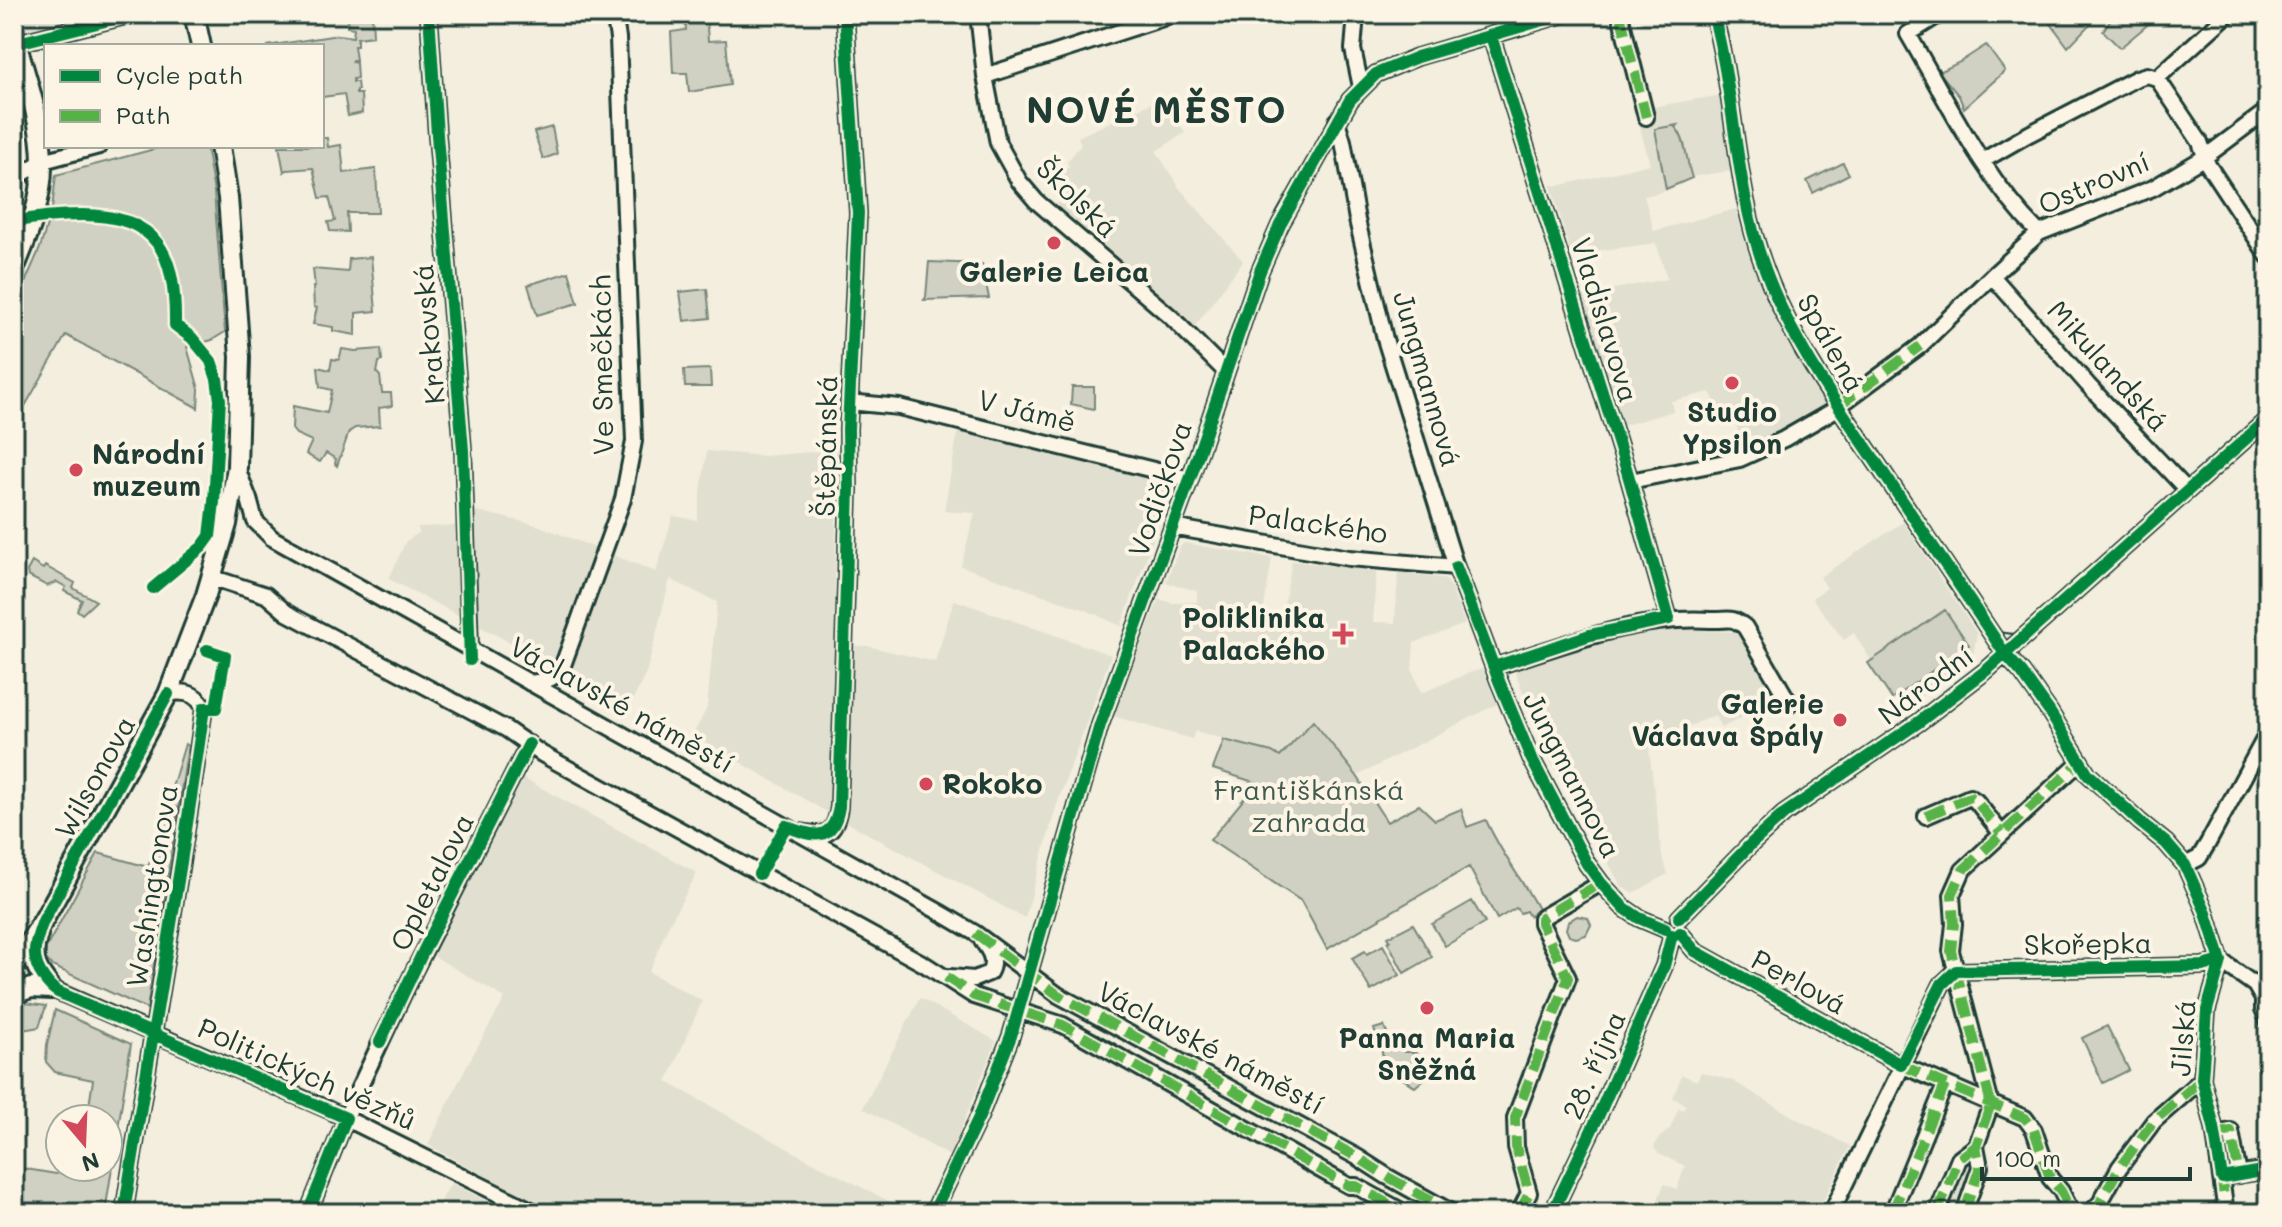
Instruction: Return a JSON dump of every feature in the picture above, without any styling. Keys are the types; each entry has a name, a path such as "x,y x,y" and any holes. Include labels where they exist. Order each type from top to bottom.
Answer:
{"main road":[{"path":"194,14 201,44"},
{"path":"14,269 27,238 39,194 43,161 40,135 15,41"},
{"name":"Wilsonova","path":"14,966 43,921 168,694 219,557 237,467 240,357 228,198 220,148"},
{"path":"43,921 33,956 35,965 52,989"},
{"path":"14,994 31,988 52,989"}],"street":[{"path":"15,41 133,14"},
{"name":"Krakovská","path":"429,14 463,450 470,649"},
{"name":"Ve Smečkách","path":"530,683 548,681 563,665 623,499 634,441 618,38 614,14"},
{"name":"Štěpánská","path":"786,826 801,832 825,834 833,828 839,807 849,505 849,402 858,213 845,14"},
{"name":"Školská","path":"978,14 985,76 998,143 1012,171 1036,201 1171,317 1225,371"},
{"path":"985,76 1175,14"},
{"path":"1356,14 1353,49 1361,87 1376,74 1400,63 1564,14"},
{"path":"1620,14 1646,117"},
{"name":"Spálená","path":"1713,14 1727,71 1744,201 1759,252 1791,328 1838,406 2005,654 2022,673 2075,749 2088,774 2166,843 2185,865 2205,910 2221,961"},
{"path":"1940,14 1908,34 1982,161 2039,233"},
{"path":"2157,78 2228,14"},
{"name":"Vladislavova","path":"1491,36 1630,481 1669,619"},
{"path":"1982,161 2137,78 2147,75 2157,78 2200,142 2208,165 2268,256"},
{"name":"Vodičkova","path":"1029,973 1100,725 1190,479 1260,271 1280,225 1337,121 1361,87"},
{"name":"Ostrovní","path":"1630,481 1740,459 1784,439 1838,406 1920,346 2039,233 2153,188 2205,157 2268,110"},
{"name":"Jungmannová","path":"1337,121 1385,339 1456,567"},
{"path":"14,179 43,161 92,148"},
{"name":"Mikulandská","path":"1992,276 2088,385 2187,490"},
{"name":"V Jámě","path":"849,402 899,407 1190,479"},
{"name":"Národní","path":"1674,929 1752,843 1784,814 1919,722 2005,654 2268,419"},
{"name":"Václavské náměstí","path":"237,467 255,521 272,538 975,933 1058,995 1357,1157 1453,1213"},
{"name":"Palackého","path":"1172,527 1349,558 1456,567"},
{"name":"Jungmannova","path":"1456,567 1531,758 1587,864 1623,907 1639,918 1674,929"},
{"name":"Václavské náměstí","path":"210,581 223,581 266,595 287,613 506,729 549,758 946,977 974,996 1063,1025 1349,1186 1356,1186 1405,1213"},
{"path":"1494,667 1580,638 1669,619 1735,619 1745,627 1790,704"},
{"name":"Washingtonova","path":"124,1213 190,813 204,708 201,701 190,693 168,694"},
{"path":"2185,865 2195,861 2203,851 2268,732"},
{"name":"Opletalova","path":"308,1213 380,1042 529,744"},
{"path":"1964,1213 1980,1167 1976,1146 1991,1104 1951,951 1954,924 1952,895 1963,870 2080,762"},
{"path":"1926,816 1970,797 2001,833"},
{"path":"1519,1213 1529,1193 1516,1147 1515,1118 1568,978 1541,918 1601,883"},
{"name":"Perlová","path":"1674,929 1695,951 1901,1065 2020,1115 2030,1123 2050,1178 2072,1213"},
{"name":"28. října","path":"1552,1213 1664,966 1674,929"},
{"path":"946,977 966,980 981,978 989,973 991,955 975,933"},
{"path":"2221,961 2255,985 2266,999 2263,1009 2268,1021"},
{"name":"Skořepka","path":"1956,971 2203,966 2221,961"},
{"name":"Jilská","path":"2221,961 2207,1010 2202,1079 2215,1134 2226,1213"},
{"path":"1831,1213 1942,984 1956,971"},
{"path":"933,1213 979,1117 1004,1053 1029,973"},
{"name":"Politických vězňů","path":"52,989 346,1118 537,1213"},
{"path":"2097,1205 2119,1168 2154,1121 2202,1079"},
{"path":"1892,1213 1945,1085"},
{"path":"2215,1134 2231,1131 2239,1175"},
{"path":"1937,1213 1959,1159 1976,1146"},
{"path":"1356,1186 1369,1165"},
{"path":"2222,1178 2268,1170"}],"shaded area":[{"path":"18,14 91,14 23,32"},
{"path":"1632,89 1646,108 1722,95 1731,171 1696,176 1644,196 1654,231 1736,209 1748,252 1791,345 1829,408 1781,433 1743,448 1732,411 1721,415 1710,392 1671,401 1673,411 1622,426 1582,295 1667,279 1663,265 1656,243 1571,254 1551,185 1558,186 1650,164 1630,91"},
{"path":"1165,97 1185,133 1156,151 1180,189 1243,261 1192,330 1053,209 1071,189 1056,173 1070,167 1067,162 1081,145 1078,137"},
{"path":"959,426 1175,480 1121,626 1086,610 961,566 975,513 944,511"},
{"path":"837,450 834,645 867,646 935,662 954,600 1111,655 1056,807 1025,918 818,807 693,735 707,708 717,602 670,579 647,670 631,705 389,579 406,541 419,533 418,527 455,526 456,512 476,511 537,525 656,572 673,516 697,520 707,451 764,456"},
{"path":"1903,522 1977,634 1973,655 1902,711 1854,633 1844,640 1812,598 1827,588 1820,577"},
{"path":"1184,543 1272,558 1263,613 1282,616 1292,561 1376,571 1373,622 1395,623 1398,573 1447,581 1465,624 1414,643 1412,669 1421,693 1482,668 1497,704 1357,776 1313,721 1280,757 1272,752 1195,731 1192,739 1113,716 1159,599 1172,603 1197,602 1197,591 1166,582"},
{"path":"1664,629 1739,632 1746,636 1779,704 1767,711 1764,706 1721,728 1715,715 1664,737 1648,740 1662,857 1668,874 1633,893 1622,887 1547,755 1512,664 1563,646"},
{"path":"523,778 697,873 667,928 649,972 702,1001 667,1082 912,1213 555,1213 428,1145 465,1069 505,998 432,955"},
{"path":"920,998 996,1041 950,1156 863,1108"},
{"path":"1701,1072 1733,1081 1850,1146 1817,1213 1654,1211 1664,1184 1677,1189 1685,1166 1659,1154 1654,1147 1670,1129 1679,1108 1683,1110 1686,1105 1673,1098 1682,1075 1697,1081"},
{"path":"1964,1161 1975,1165 1955,1213 1943,1213"},
{"path":"451,1183 512,1213 428,1213 441,1201"}],"green space":[{"path":"372,14 373,36 357,38 357,46 354,46 356,60 352,60 356,63 357,78 353,82 357,82 356,94 361,94 362,113 348,116 344,94 324,97 324,44 280,44 338,35 353,37 354,28 347,27 348,19 337,20 337,17"},
{"path":"685,14 706,14 708,41 726,40 730,85 689,92 687,73 673,73 671,32 686,30"},
{"path":"2044,14 2092,14 2087,22 2089,25 2068,47"},
{"path":"2114,14 2158,16 2120,48 2103,31"},
{"path":"1986,45 2005,71 1964,108 1959,96 1939,72"},
{"path":"1677,125 1675,127 1684,144 1692,178 1666,189 1655,129"},
{"path":"552,127 557,154 543,159 534,132"},
{"path":"324,138 327,138 328,147 341,145 344,173 376,169 378,213 347,213 348,232 330,231 328,222 335,221 329,197 320,198 313,168 284,172 279,148 324,148"},
{"path":"158,148 206,148 214,192 225,332 212,340 187,347 199,389 198,408 66,335 25,406 17,402 14,407 14,308 40,248 52,209 56,175"},
{"path":"1843,163 1849,174 1813,193 1807,181"},
{"path":"371,257 376,311 356,313 356,335 313,324 317,308 314,307 313,269 348,272 349,259"},
{"path":"929,262 982,264 989,298 924,300"},
{"path":"569,272 578,303 537,315 528,285"},
{"path":"707,289 710,318 684,321 680,292"},
{"path":"342,349 381,349 382,361 377,373 382,393 391,393 392,406 379,408 380,426 355,428 349,432 337,466 336,459 326,453 320,462 306,454 312,441 292,429 293,406 327,413 332,390 320,387 318,367 330,370 332,359 339,360"},
{"path":"710,369 711,387 685,387 684,370"},
{"path":"1072,387 1094,387 1094,409 1071,404"},
{"path":"32,562 75,583 73,588 96,601 82,614 77,610 82,600 64,591 66,587 57,582 47,586 28,576"},
{"path":"1945,610 1969,645 1892,699 1868,663"},
{"name":"Františkánská zahrada","path":"1313,721 1357,776 1387,822 1419,805 1435,820 1461,809 1467,827 1486,820 1539,911 1529,916 1526,911 1520,913 1516,908 1497,919 1469,867 1327,949 1301,901 1210,840 1257,783 1213,769 1224,740 1272,752 1280,757"},
{"path":"185,744 188,746 147,1009 52,966 46,959 46,948 98,853 148,867"},
{"path":"1472,901 1485,923 1445,946 1432,924"},
{"path":"1577,916 1588,918 1591,925 1586,935 1576,938 1569,936 1566,929 1568,922"},
{"path":"1413,924 1432,957 1404,973 1388,937"},
{"path":"1383,945 1400,975 1371,991 1352,958"},
{"path":"26,1003 46,1006 39,1027 22,1030 14,1083 14,1015"},
{"path":"55,1010 131,1044 122,1103 89,1103 93,1080 55,1072 46,1062"},
{"path":"1384,1026 1386,1038 1389,1035 1398,1042 1399,1038 1404,1037 1400,1043 1404,1052 1412,1052 1413,1055 1415,1052 1430,1074 1415,1087 1387,1068 1374,1029"},
{"path":"2107,1026 2129,1070 2103,1083 2082,1038"},
{"path":"14,1167 44,1172 44,1183 110,1183 105,1213 14,1213"}],"tram line":[{"path":"937,1213 982,1119 1007,1055 1104,724 1193,480 1257,286 1283,226 1348,110 1365,89 1385,74 1401,66 1581,14"},
{"path":"1709,14 1723,71 1741,209 1761,272 1802,356 1971,611 1987,626 2014,634 2043,624 2268,423"}],"marked path":[{"path":"1620,14 1646,117"},
{"path":"1838,406 1920,346"},
{"path":"1991,1104 1951,951 1954,924 1952,895 1963,870 2080,762"},
{"path":"1926,816 1970,797 2001,833"},
{"path":"1519,1213 1529,1193 1516,1147 1515,1118 1568,978 1541,918 1601,883"},
{"path":"975,933 1058,995 1357,1157 1453,1213"},
{"path":"946,977 974,996 1063,1025 1349,1186 1356,1186 1405,1213"},
{"path":"2263,999 2268,1021"},
{"path":"1901,1065 2025,1118 2034,1130 2050,1178 2072,1213"},
{"path":"2090,1213 2097,1208 2119,1168 2154,1121 2202,1079"},
{"path":"1892,1213 1945,1085"},
{"path":"1964,1213 1980,1167 1976,1146 1991,1104"},
{"path":"2215,1134 2231,1131 2239,1175"},
{"path":"1937,1213 1959,1159 1976,1146"},
{"path":"2221,1173 2226,1213"}],"cycle path":[{"path":"14,44 133,14"},
{"path":"429,14 463,450 470,660"},
{"path":"759,874 786,826 805,833 827,832 836,819 839,807 849,490 848,429 858,213 845,14"},
{"path":"933,1213 979,1117 1011,1036 1100,725 1190,479 1260,271 1280,225 1350,100 1376,74 1417,57 1564,14"},
{"path":"1713,14 1755,238 1775,293 1798,341 1840,409 2005,654 2049,711 2088,774 2166,843 2185,865 2205,910 2221,961"},
{"path":"1491,36 1627,471 1669,619 1590,635 1494,667"},
{"path":"14,222 82,215 129,222 146,231 158,244 172,278 175,325 192,338 211,361 220,400 210,536 202,547 153,588"},
{"path":"1679,918 1784,814 1919,722 1988,669 2268,419"},
{"path":"1456,567 1531,758 1587,864 1623,907 1665,929"},
{"path":"124,1213 204,708 216,708 225,656 207,650"},
{"path":"168,694 43,921 36,943 36,964 47,982 58,992 346,1118 308,1213"},
{"path":"380,1042 529,744"},
{"path":"1680,933 1695,951 1901,1065 1942,984 1956,971 2203,966 2221,961"},
{"path":"1552,1213 1664,966 1672,935"},
{"path":"2221,961 2207,1010 2202,1079 2222,1178 2268,1170"}],"place":[{"name":"Galerie Leica","path":"1054,243"},
{"name":"Studio Ypsilon","path":"1732,383"},
{"name":"Národní muzeum","path":"76,470"},
{"name":"Poliklinika Palackého","path":"1343,634"},
{"name":"Galerie Václava Špály","path":"1840,720"},
{"name":"Rokoko","path":"926,784"},
{"name":"Panna Maria Sněžná","path":"1427,1008"}],"district":[{"name":"NOVÉ MĚSTO","path":"1157,110"}]}
